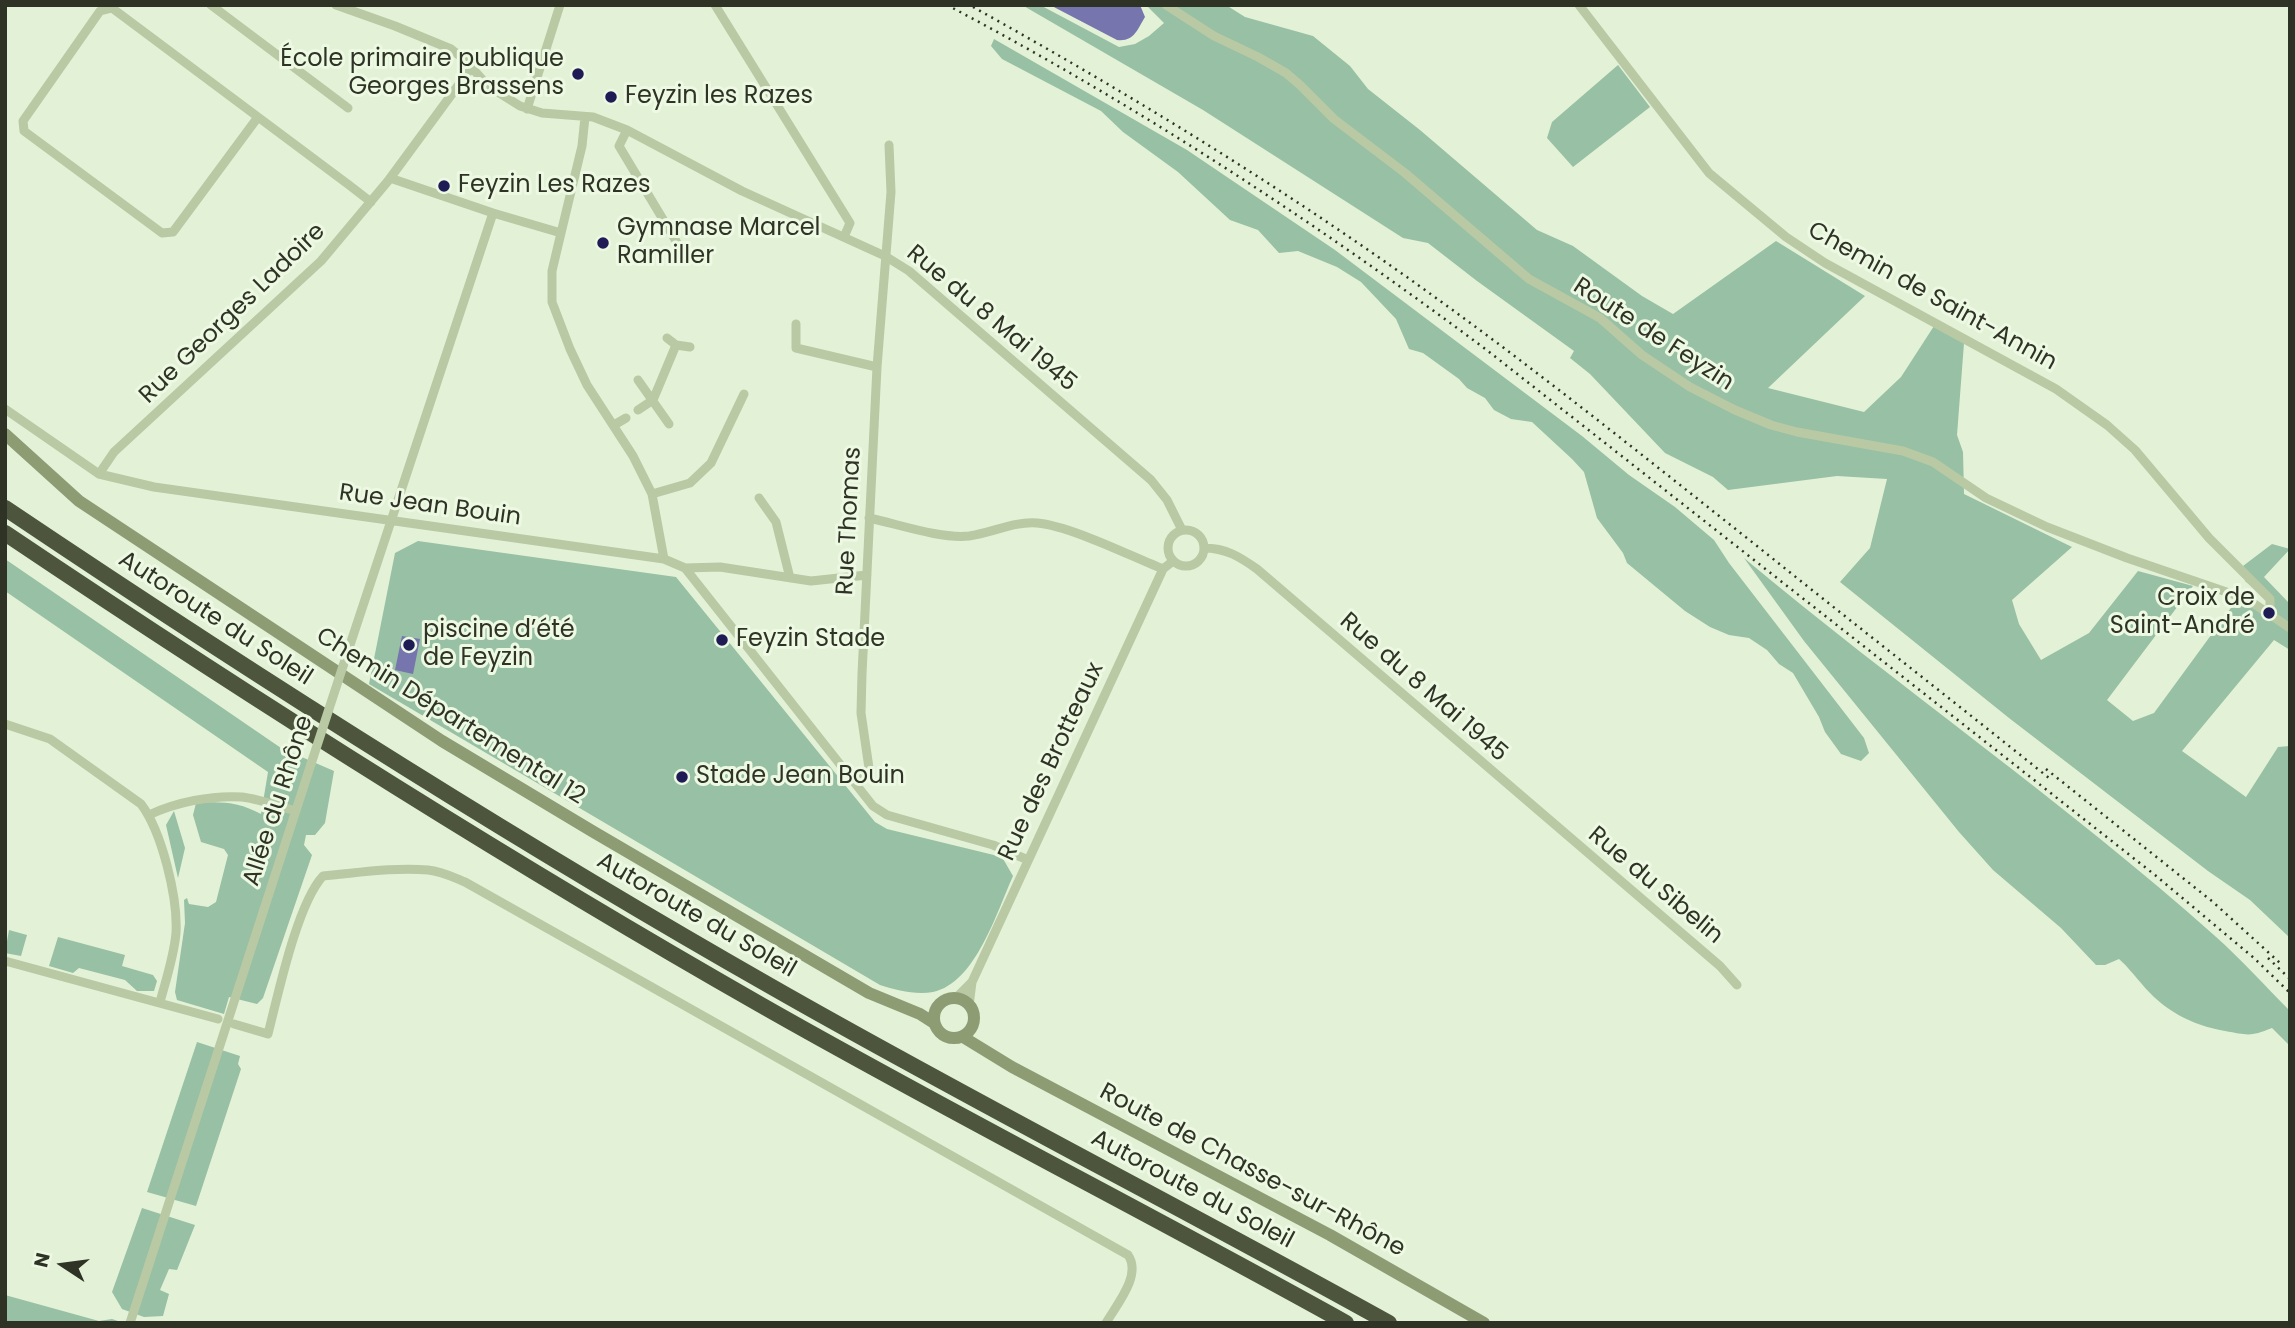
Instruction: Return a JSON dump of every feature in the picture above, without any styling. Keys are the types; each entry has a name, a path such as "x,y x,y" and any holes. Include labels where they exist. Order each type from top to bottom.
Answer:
{"highway":[{"name":"Autoroute du Soleil","path":"5,508 297,700 658,921 963,1094 1389,1323"},
{"name":"Autoroute du Soleil","path":"5,533 301,727 478,838 647,939 957,1115 1346,1323"}],"main road":[{"name":"Chemin Départemental 12","path":"5,434 79,501 442,741 869,993 934,1023"},
{"path":"956,998 970,1006 973,1024 963,1037 945,1037 934,1023 935,1010 944,1001 956,998"},
{"name":"Chemin Départemental 12","path":"895,1004 939,1005"},
{"name":"Route de Chasse-sur-Rhône","path":"973,1024 999,1059"},
{"name":"Route de Chasse-sur-Rhône","path":"963,1037 999,1059 1330,1235 1484,1323"}],"street":[{"path":"211,5 348,108"},
{"name":"Rue du 8 Mai 1945","path":"337,5 451,49 497,93 527,108 542,113 600,120 627,130 742,191 885,256 909,271 1152,480 1167,500 1182,530"},
{"path":"527,108 561,5"},
{"path":"715,5 850,223 844,237"},
{"name":"Route de Feyzin","path":"1166,5 1214,36 1286,73 1334,119 1405,173 1529,279 1600,318 1654,364 1707,397 1771,425 1903,451 1933,462 1986,498 2073,539 2246,599 2290,628"},
{"name":"Chemin de Saint-Annin","path":"1579,5 1709,173 1786,237 1825,263 2056,389 2107,425 2135,450 2209,538 2270,599 2270,615"},
{"path":"258,117 173,232 162,233 24,131 23,121 100,11 112,8 372,202"},
{"name":"Rue Georges Ladoire","path":"99,474 114,452 321,261 372,202 471,68"},
{"path":"585,117 582,146 552,271 552,302 587,384 634,456 652,494 664,559"},
{"path":"627,130 619,146 685,256"},
{"name":"Rue Thomas","path":"858,785 869,768 861,713 877,367 891,192 889,145"},
{"path":"390,178 561,233"},
{"name":"Allée du Rhône","path":"130,1323 390,519 493,213"},
{"path":"796,324 796,348 877,367"},
{"path":"667,338 676,345 690,347"},
{"path":"638,410 653,400 676,345"},
{"path":"638,380 669,424"},
{"path":"652,494 690,483 711,463 744,394"},
{"name":"Rue Jean Bouin","path":"5,409 99,474 154,487 664,559 685,568 720,567 811,581 867,575"},
{"path":"614,425 626,418"},
{"path":"759,498 776,522 790,578"},
{"path":"869,517 943,534 968,536 1019,524 1038,523 1163,569"},
{"path":"1182,530 1197,534 1204,548 1200,559 1192,565 1182,566 1173,561 1167,546 1172,536 1182,530"},
{"name":"Rue du 8 Mai 1945","path":"1204,548 1225,550 1257,569 1545,818"},
{"name":"Rue des Brotteaux","path":"970,1006 972,982 1163,569 1173,561"},
{"path":"685,568 873,806 887,815 993,845 1028,860"},
{"path":"5,724 50,739 141,804 149,815 157,833 176,912 176,936 160,1002"},
{"path":"149,815 165,807 214,798 242,797 296,811"},
{"name":"Rue du Sibelin","path":"1545,818 1720,966 1737,985"},
{"path":"234,1024 268,1034 302,912 314,885 323,876 417,870 444,873 476,888 1128,1255 1133,1263 1133,1274 1107,1323"},
{"path":"5,961 218,1019"},
{"name":"Rue des Brotteaux","path":"956,998 972,982"}],"green space":[{"path":"1022,5 1040,5 1119,47 1135,44 1164,23 1146,5 1226,5 1245,17 1313,36 1350,66 1368,89 1537,230 1573,246 1642,296 1673,314 1776,241 1865,296 1768,388 1864,412 1901,377 1934,326 1964,343 1957,435 1963,452 1964,494 2072,547 2012,600 2019,624 2041,660 2089,633 2138,571 2193,586 2107,700 2133,721 2154,713 2236,601 2267,617 2274,606 2245,581 2243,566 2272,544 2290,549 2264,577 2290,604 2290,650 2274,640 2182,751 2246,797 2278,747 2290,746 2290,938 2250,900 2208,871 2009,718 1840,582 1870,548 1887,479 1837,476 1728,490 1713,477 1665,453 1590,374 1570,358 1574,351 1428,243 1403,238 1203,110"},
{"path":"994,39 1187,150 1335,250 1582,436 1629,475 1675,507 1714,540 1864,738 1869,753 1861,761 1841,754 1825,732 1793,673 1749,638 1729,635 1710,627 1685,611 1627,563 1623,553 1597,518 1584,472 1572,459 1532,422 1511,419 1494,410 1485,398 1467,388 1423,353 1409,349 1396,319 1361,282 1337,267 1298,251 1279,253 1258,230 1230,220 1178,172 1123,132 1101,111 1002,59 991,46"},
{"path":"1618,65 1650,107 1573,167 1547,138 1552,122"},
{"name":"Stade Jean Bouin","path":"418,541 676,577 875,822 887,829 1002,857 1013,876 992,926 973,961 948,986 933,992 913,992 880,985 369,684 395,553"},
{"path":"1744,558 2100,839 2215,936 2290,1011 2290,1046 2272,1028 2244,1034 2189,1020 2159,1001 2119,959 2105,965 2096,965 2061,928 1993,870 1959,832 1804,641"},
{"path":"5,559 281,748 334,771 325,823 315,835 306,835 304,845 312,855 263,998 257,1004 229,997 224,1014 177,1000 175,992 185,923 184,900 187,898 189,904 208,907 216,902 228,855 224,849 201,842 193,815 196,803 230,803 261,814 268,772 5,591"},
{"path":"174,811 185,848 178,878 166,825"},
{"path":"9,930 27,935 21,956 5,953"},
{"path":"58,937 125,955 122,966 153,975 157,981 154,991 137,991 125,980 79,968 73,973 49,966"},
{"path":"197,1042 240,1056 238,1064 241,1069 196,1206 147,1192"},
{"path":"142,1208 195,1225 177,1270 169,1269 160,1290 169,1294 163,1316 144,1317 122,1309 112,1292"},
{"path":"5,1295 99,1321 112,1319 124,1323 5,1323"}],"shaded area":[{"path":"1050,5 1140,5 1145,17 1131,37 1117,40"},
{"path":"402,636 420,639 413,674 395,670"}],"railway":[{"path":"947,5 1018,43 1157,125 1292,212 1423,303 1488,351 2155,875 2254,958 2290,993"},
{"path":"973,7 1203,142 1315,214 1425,290 1592,416 2049,778"},
{"path":"2046,769 2213,902 2280,963"},
{"path":"2268,958 2290,979"}],"place":[{"name":"École primaire publique Georges Brassens","path":"578,74"},
{"name":"Feyzin les Razes","path":"611,97"},
{"name":"Feyzin Les Razes","path":"444,186"},
{"name":"Gymnase Marcel Ramiller","path":"603,243"},
{"name":"Croix de Saint-André","path":"2269,613"},
{"name":"Feyzin Stade","path":"722,640"},
{"name":"piscine d’été de Feyzin","path":"409,645"},
{"name":"Stade Jean Bouin","path":"682,777"}]}
